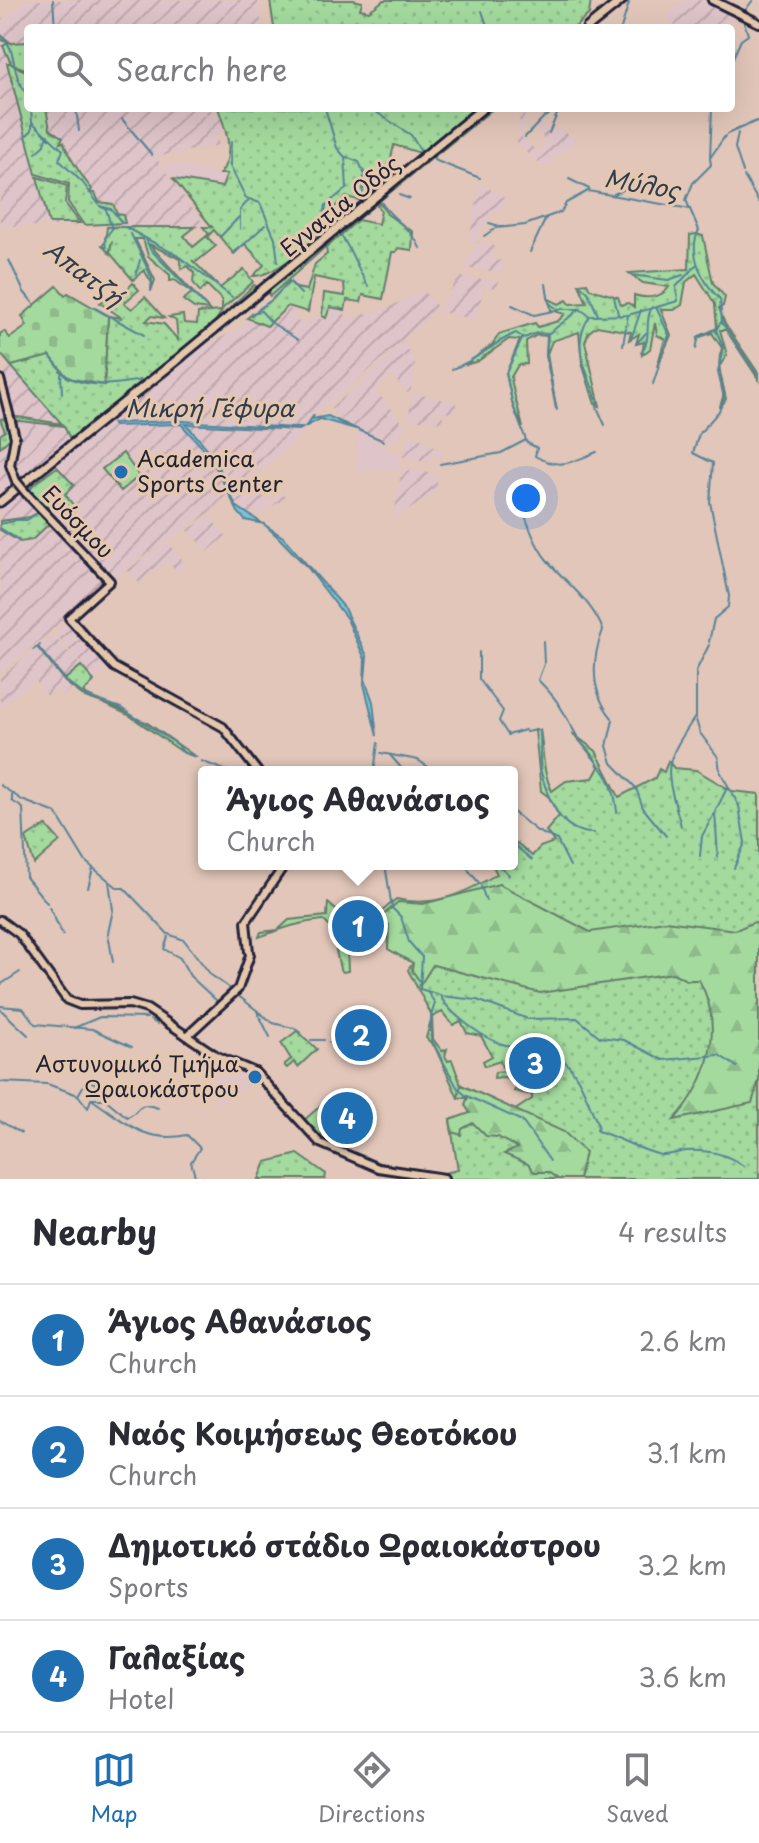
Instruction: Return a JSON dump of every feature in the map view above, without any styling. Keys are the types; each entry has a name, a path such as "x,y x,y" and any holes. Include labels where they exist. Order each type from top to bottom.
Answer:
{"highway":[{"path":"589,24 619,0"},
{"name":"Εγνατία Οδός","path":"0,504 481,112"}],"main road":[{"path":"712,0 759,23"},
{"name":"Ευόσμου","path":"0,379 15,442 10,465 16,481 110,581 69,618 114,667 227,729 254,766"},
{"path":"187,1034 236,988 249,953 246,922 282,870"},
{"path":"0,920 19,934 57,991 71,1002 143,1005 234,1064 252,1068 323,1142 378,1168 425,1177 443,1177"}],"shaded area":[{"path":"22,0 258,0 261,24 24,24 24,112 220,113 223,130 216,136 219,145 155,157 205,226 0,226 0,20 24,4"},
{"path":"684,0 710,0 732,12 727,24 673,24 666,17"},
{"path":"520,115 527,116 522,138 541,154 544,138 534,129 539,124 551,134 556,127 577,140 544,168 517,144"},
{"path":"171,163 226,175 222,188 173,179 163,165"},
{"path":"480,183 508,200 485,222 476,243 469,241"},
{"path":"479,242 494,246 492,259 505,262 501,272 463,268"},
{"path":"459,277 498,281 496,288 484,287 476,320 438,311"},
{"path":"423,290 437,307 434,312 336,400 310,416 297,440 201,519 128,566 0,674 0,374 21,362 82,346 188,353 244,327 248,317 257,323 272,323 286,308 297,312 293,322 308,322 314,317 325,320 330,307 345,310 346,319 386,309"},
{"path":"404,340 415,364 411,390 407,393 392,375 375,390 405,425 404,432 390,443 344,422 330,407 357,387"},
{"path":"413,393 457,403 454,414 434,410 433,414 443,416 442,422 408,419"},
{"path":"356,427 400,457 399,470 358,471"},
{"path":"410,433 443,451 440,459 431,454 433,462 403,457"},
{"path":"402,468 438,475 436,491 393,521"},
{"path":"250,481 268,502 282,492 285,498 258,515 254,511 248,515 231,497"},
{"path":"209,516 226,536 207,552 188,530"},
{"path":"167,542 186,564 177,572 167,561 140,584 127,570"},
{"path":"69,620 112,666 95,681 55,633"},
{"path":"53,635 81,666 66,679 74,686 62,696 58,689 47,697 35,680 0,707 0,677"},
{"path":"233,1065 250,1072 254,1083 218,1104 207,1079"}],"green space":[{"path":"270,0 353,0 362,2 360,9 369,11 384,0 591,0 589,14 578,24 273,24"},
{"path":"0,34 11,43 24,42 24,69 11,64 24,70 24,112 47,112 50,129 63,138 60,143 64,142 92,189 90,193 95,193 99,202 113,204 117,214 123,215 125,223 84,225 68,202 69,184 36,174 7,63 11,63 3,46 8,43 0,39"},
{"path":"219,112 470,112 420,153 394,145 386,180 362,201 346,197 328,213 339,217 274,270 253,276 264,265 245,244 233,253 214,230 207,237 216,246 195,263 220,288 244,269 253,282 222,309 222,300 207,285 200,292 193,282 194,273 188,266 182,269 180,259 149,244 209,310 194,308 183,300 192,293 175,280 170,281 170,275 148,256 143,239 135,239 155,280 151,291 152,283 144,270 133,280 110,253 112,241 109,253 102,245 107,227 195,227 184,236 193,247 209,234 203,227 212,227 173,179 222,187 227,174 220,174 229,150"},
{"path":"489,112 349,226 270,296 266,291"},
{"path":"37,177 67,186 65,203 80,223 49,223"},
{"path":"380,203 387,214 413,232 412,250 398,248 392,252 383,299 363,295 361,302 347,300 345,310 330,307 326,318 322,316 324,293 345,296 344,283 314,277 308,312 288,306 267,326 247,318 273,299 289,281 296,288 307,290 315,264 327,254 326,248 358,220 378,224 381,211 377,206"},
{"path":"690,235 703,236 713,283 725,297 723,306 719,308 725,324 759,374 759,380 726,330 720,330 727,355 719,366 722,348 712,333 697,338 717,328 715,304 696,274 686,282 682,305 674,310 661,310 671,335 657,367 665,339 657,335 655,323 650,349 642,355 644,342 636,344 639,334 629,340 631,332 597,326 589,332 585,342 600,406 595,404 582,363 579,332 552,341 547,354 556,409 546,356 547,336 537,335 526,341 527,364 518,365 511,377 523,428 513,406 506,373 520,340 509,339 478,361 465,365 493,344 499,334 535,323 538,327 558,321 565,314 551,310 549,299 559,304 567,300 570,304 587,303 579,284 587,283 590,289 618,297 621,305 628,303 634,307 634,295 649,297 662,293 669,287 643,283 629,273 689,269"},
{"path":"133,283 139,290 124,303 132,309 145,297 164,318 151,316 146,321 164,324 178,340 176,321 169,317 183,315 184,323 197,324 198,313 222,311 214,323 254,285 259,288 21,483 131,390 70,439 64,426 11,420 13,436 0,447 0,435 5,431 0,419 18,417 62,424 11,366 50,355 104,384 108,316 122,318 100,303 107,298 113,304"},
{"path":"57,286 65,295 68,293 108,316 104,385 68,378 50,356 11,366 0,353 0,334 4,331 10,338 27,326 22,316"},
{"path":"720,372 726,399 720,408 723,397"},
{"name":"Academica Sports Center","path":"123,453 139,476 121,491 102,469"},
{"path":"57,467 74,485 65,494 76,509 71,513 62,498 45,509 26,490"},
{"path":"41,511 53,520 32,540 20,542 0,530 0,521 30,517"},
{"path":"37,647 65,679 81,666 94,681 83,693 103,703 85,697 65,682"},
{"path":"129,715 146,722 196,757 184,753"},
{"path":"535,730 540,730 545,769 552,791 566,781 593,778 599,767 593,755 572,733 596,751 619,797 655,778 659,769 664,772 668,761 674,768 696,770 732,791 759,794 759,1179 446,1179 439,1174 458,1170 450,1120 467,1116 470,1112 465,1105 468,1098 458,1098 435,1047 426,1038 432,1016 408,970 413,963 388,949 388,925 371,921 396,899 437,900 485,881 497,874 495,870 518,870 518,844 532,856 540,847 554,842 546,831 559,816 549,797 541,791","holes":["442,1012 453,1025 461,1021 467,1033 481,1036 492,1056 483,1061 485,1066 500,1061 502,1067 506,1066 506,1071 495,1072 494,1078 505,1077 517,1086 514,1091 532,1095 532,1099 515,1110 461,1085 452,1060 448,1061 445,1056 447,1049 442,1051 433,1039 432,1017"]},
{"path":"46,825 60,841 34,864 26,838"},
{"path":"499,884 590,932 665,921 736,930 754,922 759,925 759,1080 752,1103 674,1120 696,1089 709,1053 711,1016 699,980 686,980 673,973 540,993 433,965 419,987 420,982 412,970 413,963 388,949 389,925 380,918 398,902 423,904"},
{"path":"328,903 349,921 346,929 355,934 363,932 366,924 381,924 347,945 348,971 340,969 331,928 323,920 298,924 259,937 261,932 278,930 289,920 327,916"},
{"path":"297,1031 317,1049 298,1067 294,1062 287,1068 284,1065 291,1059 281,1043"},
{"path":"461,1085 564,1132 585,1152 579,1179 558,1179 548,1172 534,1172 528,1164 504,1154 517,1148 498,1137 486,1136 473,1123 462,1129 461,1135 452,1132 450,1120 470,1113 465,1105 468,1097 458,1098"},
{"path":"332,1096 347,1114 318,1137 303,1121"},
{"path":"298,1154 326,1174 325,1179 259,1179 266,1162"}],"water":[{"path":"314,415 312,419 328,416 356,429 320,419 305,427"},
{"path":"182,421 305,427 299,430 186,424 212,454 236,506 263,524 245,520 238,512 210,456 181,424 114,426 112,423"},
{"path":"266,526 283,537 343,606 367,656 365,679 373,702 377,736 364,684 365,659 347,619 308,568"}],"waterway":[{"path":"53,0 55,24"},
{"path":"744,12 753,0"},
{"path":"622,24 629,3"},
{"path":"482,11 487,24"},
{"path":"735,53 741,40 748,35 743,18"},
{"path":"0,35 11,50 24,89"},
{"path":"31,112 32,122 63,150 59,160 83,183 100,206 111,209 122,223"},
{"path":"77,112 79,131"},
{"path":"326,112 337,148 345,157 347,188 326,205 325,212 341,218"},
{"path":"376,112 411,135 421,152"},
{"path":"525,137 544,117 553,112"},
{"path":"549,133 558,112"},
{"path":"710,157 712,112"},
{"path":"122,119 152,155"},
{"path":"727,134 759,120"},
{"path":"25,137 32,130 32,122"},
{"path":"738,133 735,148 743,172"},
{"path":"36,153 44,146 48,135"},
{"path":"725,136 710,158 711,165 693,183 686,200 699,230 696,258 708,285 720,299 722,323 759,377"},
{"path":"231,142 230,166 246,198 260,203 275,238 278,262"},
{"path":"346,157 359,162 372,190"},
{"path":"434,160 480,178"},
{"path":"362,201 364,176"},
{"path":"744,176 759,203"},
{"path":"569,179 589,189"},
{"path":"614,194 638,183 656,188"},
{"name":"Μύλος","path":"484,236 496,228 525,225 561,212 566,203 588,191 690,209"},
{"path":"399,195 410,199"},
{"path":"240,229 240,210 248,201"},
{"path":"381,202 420,248"},
{"path":"101,207 106,209 112,229 105,238 106,250"},
{"path":"221,236 239,217"},
{"path":"530,252 546,218"},
{"path":"489,223 503,227"},
{"path":"234,254 265,225"},
{"path":"125,227 178,256 232,297"},
{"path":"131,234 152,278 151,291"},
{"path":"341,236 368,286"},
{"path":"146,239 150,249 205,306"},
{"name":"Απατζή","path":"9,260 24,292 34,304"},
{"path":"136,274 140,260"},
{"path":"592,316 628,315 678,301 676,287 696,265"},
{"path":"631,275 668,280 683,275"},
{"path":"273,298 290,282 301,294"},
{"path":"546,284 549,303 556,308"},
{"path":"581,286 588,292 598,315"},
{"path":"614,297 618,314"},
{"path":"257,310 269,302"},
{"path":"512,305 534,315 562,309"},
{"name":"Απατζή","path":"93,307 144,335"},
{"path":"641,353 647,342 648,318 652,307"},
{"path":"653,384 669,335 656,307"},
{"path":"562,309 579,309"},
{"path":"452,369 516,333 524,338 537,333 548,334 580,309 590,316 584,327 581,349 598,405"},
{"path":"631,339 641,310"},
{"path":"252,313 261,311 272,323 298,340"},
{"path":"623,345 628,315"},
{"path":"709,642 714,619 728,607 729,596 710,502 713,463 693,453 699,434 719,411 724,398 718,372 723,347 716,330 721,322"},
{"path":"696,349 699,336 715,330"},
{"path":"636,344 646,333"},
{"path":"548,336 546,354 557,410"},
{"path":"440,464 501,453 526,440 513,406 506,373 523,337"},
{"name":"Απατζή","path":"50,355 59,368"},
{"name":"Απατζή","path":"60,371 88,384 141,380"},
{"name":"Απατζή","path":"61,374 62,393"},
{"path":"597,407 605,425"},
{"path":"338,421 384,441"},
{"path":"526,442 537,448 535,456 552,463 567,463 597,452"},
{"path":"32,496 30,491 33,485"},
{"name":"Μικρή Γέφυρα","path":"513,492 518,496 542,553 585,601 603,630 596,653 596,686 612,718"},
{"path":"15,520 27,520 39,512"},
{"path":"0,524 14,521"},
{"path":"0,528 19,540"},
{"path":"543,641 544,664 538,680 555,699 581,742 607,776 617,812"},
{"path":"33,650 40,645"},
{"path":"709,645 696,671 696,720 700,733 718,757 720,771 739,806 745,843 734,868"},
{"path":"38,647 65,680 86,696 121,708 178,745 183,752 197,757"},
{"path":"479,652 479,679 503,711 499,721 508,735 525,730"},
{"path":"681,826 669,768 676,747 695,717"},
{"path":"613,720 607,746 612,763 636,788 643,808 666,836"},
{"path":"526,732 538,730 540,733 541,772 558,813 573,828 594,833"},
{"path":"375,766 378,743"},
{"path":"381,753 418,760 426,766"},
{"path":"390,755 400,766"},
{"path":"201,761 214,766"},
{"path":"0,785 22,800 56,813 86,862 118,888 124,888 168,934 184,940 211,975 232,990"},
{"path":"718,857 715,812 728,786"},
{"path":"12,794 12,801 23,808 26,877 47,903"},
{"path":"700,856 702,836 714,814"},
{"path":"518,816 537,831 557,840 570,866"},
{"path":"518,848 532,860"},
{"path":"88,888 93,868"},
{"path":"386,870 392,908 401,917 409,942 422,957 420,989 440,995 459,1018 488,1038 506,1045 547,1049 559,1056 583,1088 598,1125 597,1131 661,1155 686,1151 710,1152 731,1158 745,1167"},
{"path":"504,870 509,875"},
{"path":"469,871 480,884"},
{"path":"109,881 113,910 108,933 113,962"},
{"path":"481,886 486,901"},
{"path":"49,907 63,935"},
{"path":"168,937 164,949 180,958 190,976 218,1002"},
{"path":"0,985 20,972"},
{"path":"428,993 435,1003 431,1016 431,1039 457,1087 465,1095 522,1121 550,1161"},
{"path":"236,994 273,1023 293,1028"},
{"path":"441,996 477,1000 528,1019 577,1018 600,1037 624,1040 663,1060 719,1055 737,1067"},
{"path":"0,1006 23,1008 35,1024 92,1029 132,1047"},
{"path":"0,1009 28,1035"},
{"path":"257,1011 270,1037"},
{"path":"74,1028 100,1017 147,1018"},
{"path":"150,1020 157,1024"},
{"path":"295,1029 301,1033"},
{"path":"311,1040 324,1040"},
{"path":"329,1042 341,1042"},
{"path":"78,1095 87,1080 112,1090"},
{"path":"0,1082 47,1084 78,1095 88,1108 91,1099 135,1129 158,1136 187,1135 200,1148 191,1162 195,1176"},
{"path":"129,1088 172,1087"},
{"path":"92,1099 105,1099 127,1117 145,1105 158,1108"},
{"path":"0,1121 21,1133"}],"place":[{"name":"Academica Sports Center","path":"121,472"},
{"name":"Άγιος Αθανάσιος","path":"358,926"},
{"name":"Ναός Κοιμήσεως Θεοτόκου","path":"361,1035"},
{"name":"Δημοτικό στάδιο Ωραιοκάστρου","path":"535,1063"},
{"name":"Αστυνομικό Τμήμα Ωραιοκάστρου","path":"255,1077"},
{"name":"Γαλαξίας","path":"347,1118"}]}
